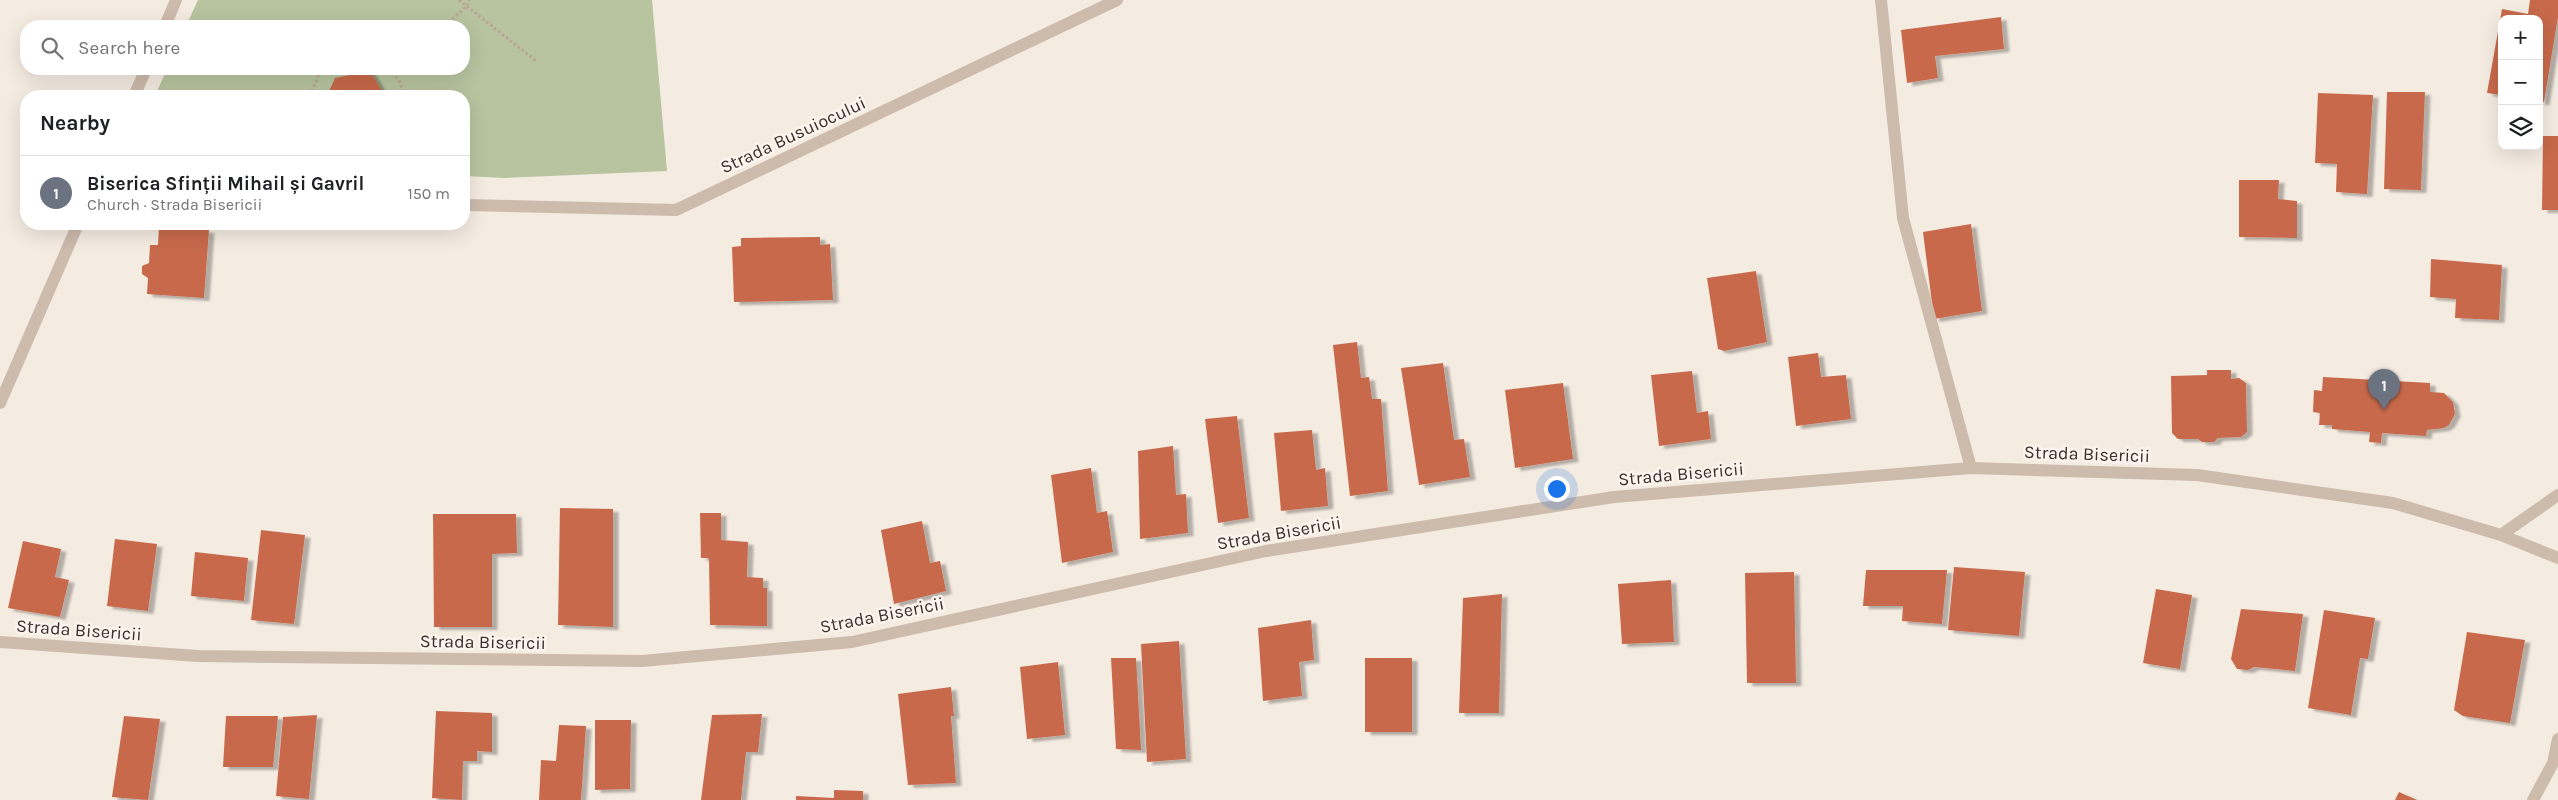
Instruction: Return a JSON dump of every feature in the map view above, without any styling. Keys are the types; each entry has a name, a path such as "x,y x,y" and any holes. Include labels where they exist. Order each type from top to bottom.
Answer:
{"street":[{"path":"168,20 176,0"},
{"name":"Strada Busuiocului","path":"470,205 676,210 1117,0"},
{"path":"1881,0 1903,218 1971,468"},
{"path":"137,90 143,75"},
{"path":"0,403 75,230"},
{"name":"Strada Bisericii","path":"0,642 198,656 642,661 852,642 1266,551 1614,497 1971,468 2197,475 2393,503 2501,535 2558,558"},
{"path":"2501,535 2558,495"},
{"path":"2533,800 2553,763 2558,739"}],"path":[{"path":"459,0 536,61"},
{"path":"452,20 467,6 469,0"},
{"path":"312,90 319,75"},
{"path":"395,75 400,82 402,90"}],"green space":[{"path":"198,0 652,0 667,171 505,178 470,176 470,90 158,90 164,75 470,75 470,20 189,20"}],"building":[{"path":"2530,0 2558,0 2558,17 2544,102 2543,15 2501,15 2502,9 2528,14"},
{"path":"2001,17 2004,49 1935,56 1938,78 1907,83 1901,30"},
{"path":"2498,31 2498,94 2487,93"},
{"path":"350,75 372,75 381,90 330,90 335,78"},
{"path":"2387,92 2425,92 2421,190 2384,189"},
{"path":"2318,93 2373,95 2367,194 2336,192 2337,164 2315,163"},
{"path":"2543,136 2558,136 2558,210 2542,210"},
{"path":"2239,180 2279,180 2278,199 2297,201 2297,238 2239,237"},
{"path":"1971,224 1982,311 1934,319 1923,232"},
{"path":"159,230 209,230 204,298 147,294 148,278 142,274 142,266 149,263 150,245 158,245"},
{"path":"820,237 820,245 830,244 833,300 734,302 732,247 741,246 741,238"},
{"path":"2431,259 2502,265 2499,320 2455,318 2456,299 2430,297"},
{"path":"1756,271 1767,342 1724,351 1718,349 1707,278"},
{"path":"1357,342 1361,378 1369,377 1372,399 1381,399 1388,491 1350,496 1333,345"},
{"path":"1818,353 1821,377 1846,375 1851,419 1796,426 1788,357"},
{"path":"1443,363 1454,440 1464,439 1470,477 1419,485 1401,368"},
{"path":"2207,370 2231,370 2231,379 2239,378 2246,383 2247,432 2241,437 2218,438 2214,442 2202,442 2198,439 2178,439 2172,433 2171,376 2207,375"},
{"path":"1692,371 1697,413 1708,411 1711,439 1659,446 1651,375"},
{"path":"2323,377 2430,383 2430,392 2444,393 2453,402 2455,414 2449,425 2444,428 2427,430 2426,436 2382,433 2381,443 2369,442 2370,432 2332,429 2332,425 2319,425 2320,413 2313,412 2314,390 2322,391"},
{"path":"1563,383 1573,459 1515,468 1505,390"},
{"path":"1237,416 1249,518 1218,523 1205,419"},
{"path":"1312,430 1316,470 1325,468 1328,506 1281,511 1274,433"},
{"path":"1173,446 1176,495 1186,494 1188,533 1140,539 1138,451"},
{"path":"1091,468 1097,513 1107,511 1113,552 1062,563 1051,475"},
{"path":"560,508 613,509 613,627 558,625"},
{"path":"700,513 721,513 721,540 748,542 747,577 763,578 763,588 767,588 767,626 710,625 709,558 701,558"},
{"path":"433,514 516,514 517,553 492,554 492,627 434,627"},
{"path":"922,521 930,563 940,561 946,591 894,604 881,530"},
{"path":"261,530 305,535 294,624 251,620"},
{"path":"115,539 157,544 148,611 107,606"},
{"path":"23,541 61,549 55,577 69,580 60,617 8,608"},
{"path":"195,552 248,558 244,601 191,596"},
{"path":"1954,567 2025,572 2019,636 1948,630"},
{"path":"1866,570 1947,570 1942,624 1902,621 1903,606 1863,606"},
{"path":"1794,572 1796,683 1747,683 1745,573"},
{"path":"1671,580 1674,642 1622,644 1618,584"},
{"path":"2156,589 2192,595 2180,669 2143,663"},
{"path":"1502,594 1499,713 1459,713 1463,598"},
{"path":"2241,609 2303,614 2295,671 2254,667 2248,670 2237,669 2231,659"},
{"path":"2324,610 2375,618 2368,659 2360,658 2351,715 2308,708"},
{"path":"1311,620 1314,660 1299,662 1302,696 1263,701 1258,628"},
{"path":"2467,632 2525,640 2510,723 2463,716 2454,710"},
{"path":"1179,641 1186,759 1147,762 1141,644"},
{"path":"1111,658 1136,658 1141,750 1116,749"},
{"path":"1365,658 1412,658 1412,732 1365,732"},
{"path":"1058,662 1065,735 1027,739 1020,667"},
{"path":"951,687 954,716 951,716 956,783 908,785 898,694"},
{"path":"436,711 492,713 492,752 477,751 477,761 463,761 462,800 432,798"},
{"path":"762,714 758,752 746,752 741,800 701,800 712,715"},
{"path":"317,715 309,799 276,796 283,717"},
{"path":"124,716 160,719 148,800 112,797"},
{"path":"226,716 278,716 273,767 223,767"},
{"path":"595,720 631,720 630,789 595,790"},
{"path":"559,725 586,726 581,800 539,800 541,760 556,761"},
{"path":"834,790 863,791 863,800 796,800 796,796 834,798"},
{"path":"2399,792 2417,800 2395,800"}],"place":[{"name":"Biserica Sfinții Mihail și Gavril","path":"2384,410"}]}
